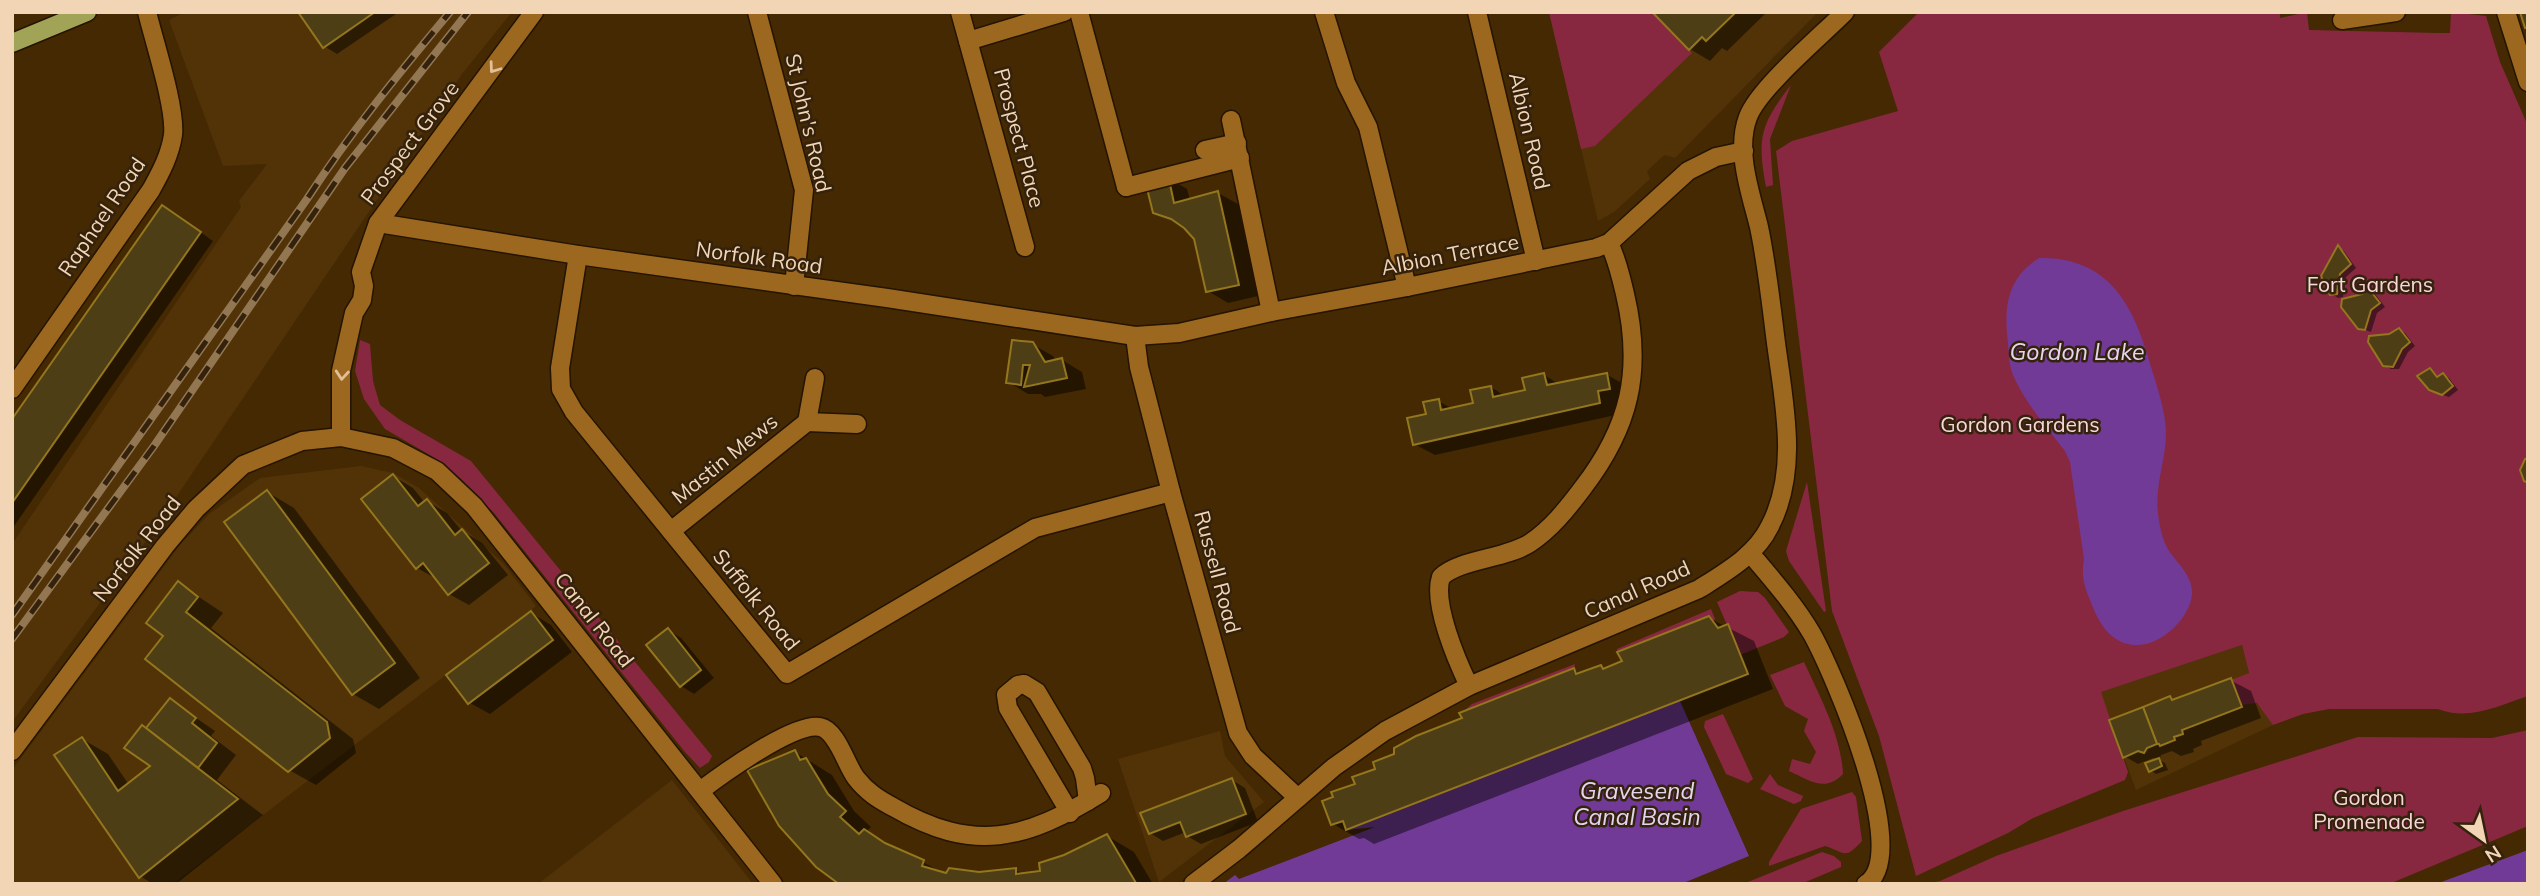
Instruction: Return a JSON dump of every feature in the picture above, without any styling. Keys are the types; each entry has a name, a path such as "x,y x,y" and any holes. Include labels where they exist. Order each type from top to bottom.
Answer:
{"main road":[{"path":"12,43 87,12"}],"street":[{"name":"Raphael Road","path":"12,389 151,190 167,159 173,132 172,113 147,12"},
{"name":"Prospect Grove","path":"341,437 341,371 354,313 362,299 364,286 361,271 378,223 534,12"},
{"name":"St John's Road","path":"757,12 804,190 794,286"},
{"name":"Prospect Place","path":"960,12 1025,247"},
{"path":"968,40 1064,12"},
{"path":"1079,12 1126,187 1238,151"},
{"path":"1324,12 1346,83 1368,127 1407,288"},
{"name":"Albion Road","path":"1477,12 1536,261"},
{"name":"Canal Road","path":"1193,884 1239,849 1340,763 1385,731 1469,686 1699,589 1751,553 1769,528 1783,497 1788,435 1765,257 1744,151 1747,118 1760,96 1845,12"},
{"path":"2342,20 2396,12"},
{"path":"2506,12 2528,82"},
{"path":"1231,120 1271,312"},
{"path":"1205,150 1238,151"},
{"name":"Albion Terrace","path":"1135,336 1178,333 1597,248 1609,243 1688,171 1716,157 1744,151"},
{"name":"Norfolk Road","path":"378,223 578,255 1135,336"},
{"path":"1469,686 1457,659 1438,595 1441,576 1453,569 1521,548 1550,527 1598,468 1625,416 1633,374 1633,338 1623,287 1609,243"},
{"name":"Suffolk Road","path":"578,255 560,368 561,389 575,412 787,674 1035,528 1171,492"},
{"name":"Russell Road","path":"1135,336 1139,367 1171,492 1240,738 1253,756 1298,798"},
{"path":"816,378 807,422 857,424"},
{"name":"Mastin Mews","path":"671,531 807,422"},
{"name":"Norfolk Road","path":"12,751 196,509 243,464 302,441 341,437"},
{"name":"Canal Road","path":"341,437 393,448 437,471 474,506 774,884"},
{"path":"1751,553 1787,598 1816,641 1844,704 1861,752 1871,781 1881,851 1875,875 1866,884"},
{"path":"700,791 749,756 814,726 822,727 831,733 854,776 873,797 916,821 931,827 975,835 1005,834 1045,825 1070,813 1095,797 1082,768 1037,692 1024,684 1006,695 1008,708 1070,813"}],"shaded area":[{"path":"185,12 512,12 462,74 156,527 12,722 12,544 241,207 239,201 267,164 223,166 169,20"},
{"path":"1549,12 1818,12 1675,158 1665,155 1661,158 1647,171 1650,179 1614,212 1598,221"},
{"path":"361,466 393,473 419,488 503,563 536,606 173,884 12,884 12,770 180,545 209,514 260,478"},
{"path":"2242,645 2249,673 2232,681 2241,704 2253,702 2261,705 2273,725 2136,790 2100,692"},
{"path":"1220,731 1225,756 1264,802 1159,882 1118,759"},
{"path":"672,780 753,884 538,884"}],"green space":[{"path":"1549,12 1652,12 1692,53 1595,146 1581,149"},
{"name":"Gordon Gardens","path":"1919,12 2280,12 2280,18 2307,12 2309,30 2438,33 2450,33 2451,12 2486,16 2500,62 2528,126 2528,696 2472,713 2438,709 2329,709 2303,714 2273,725 2257,703 2241,705 2231,680 2249,673 2242,645 2101,692 2128,772 2125,780 2033,818 2008,833 1916,876 1879,736 1832,611 1776,151 1792,141 1898,111 1879,52"},
{"path":"1791,85 1770,139 1773,185 1766,187 1762,156 1764,133 1773,111"},
{"path":"360,340 370,344 373,381 380,405 400,420 471,461 712,756 709,762 700,768 685,752 494,513 461,479 435,458 385,429 364,399 355,371"},
{"path":"1807,482 1826,611 1824,612 1789,561 1786,551"},
{"path":"1740,591 1758,592 1789,632 1784,637 1740,655 1717,602"},
{"path":"1711,609 1715,619 1712,622 1708,616 1617,652 1617,649"},
{"path":"1804,662 1829,716 1838,745 1843,774 1830,783 1810,781 1789,771 1792,759 1810,764 1816,752 1804,731 1808,719 1785,706 1770,675"},
{"path":"1575,664 1574,668 1463,712 1472,704"},
{"path":"1723,714 1753,779 1748,783 1726,774 1704,727 1705,721"},
{"name":"Gordon Promenade","path":"2528,730 2528,826 2389,884 1924,884 1940,881 1996,856 2123,811 2358,737 2492,738"},
{"path":"1770,774 1778,785 1803,796 1801,801 1794,804 1760,789"},
{"path":"1852,792 1856,797 1862,841 1852,851 1845,853 1825,846 1769,866 1801,809"},
{"path":"1822,852 1834,856 1841,862 1841,867 1801,884 1743,884"}],"water":[{"name":"Gordon Lake","path":"2039,258 2064,260 2085,266 2102,277 2116,291 2128,307 2137,327 2159,393 2166,432 2158,497 2159,521 2169,551 2188,576 2192,597 2176,626 2157,640 2146,644 2134,645 2112,636 2096,615 2084,580 2084,559 2070,462 2065,451 2024,395 2012,371 2007,306 2020,275"},
{"name":"Gravesend Canal Basin","path":"1680,701 1749,856 1681,884 1223,884 1235,875 1239,879 1375,827 1346,830"},
{"path":"2528,850 2528,884 2436,884"}],"building":[{"path":"298,12 375,12 323,48"},
{"path":"1652,12 1736,12 1706,41 1702,37 1689,50"},
{"path":"2520,12 2528,12 2528,27 2525,28"},
{"path":"1168,175 1174,203 1218,191 1239,285 1206,292 1194,239 1171,219 1153,213 1145,180"},
{"path":"162,205 201,232 12,503 12,419"},
{"path":"2338,245 2351,264 2340,274 2337,294 2330,295 2321,276"},
{"path":"2369,289 2380,303 2371,310 2365,330 2358,329 2341,307 2342,299 2362,294"},
{"path":"2399,328 2410,342 2402,349 2393,367 2383,366 2368,342 2369,336 2389,334"},
{"path":"1012,340 1033,342 1045,362 1062,358 1067,378 1024,387 1030,365 1023,365 1021,385 1006,383"},
{"path":"2430,368 2437,377 2443,373 2453,386 2442,395 2429,390 2417,376"},
{"path":"1544,373 1547,385 1607,373 1610,389 1598,391 1600,403 1413,445 1407,418 1426,414 1423,402 1439,399 1441,410 1473,403 1470,390 1491,386 1493,397 1525,390 1522,378"},
{"path":"2528,458 2528,483 2524,481 2520,470"},
{"path":"393,474 418,506 427,499 455,535 462,529 489,563 448,595 423,563 416,569 361,499"},
{"path":"267,490 395,663 352,695 224,522"},
{"path":"178,581 198,597 186,612 327,722 330,738 288,772 145,659 163,636 146,623"},
{"path":"531,611 553,640 468,704 446,675"},
{"path":"1709,616 1718,628 1728,624 1748,674 1346,830 1343,821 1331,825 1322,801 1333,797 1331,792 1355,784 1352,777 1375,769 1373,762 1394,754 1394,748 1462,718 1459,713 1574,668 1576,674 1601,665 1603,669 1622,661 1617,652"},
{"path":"668,628 701,670 680,687 646,645"},
{"path":"2231,678 2242,707 2182,730 2183,734 2174,737 2175,740 2160,746 2157,744 2143,707 2170,696 2172,700"},
{"path":"170,698 196,718 192,723 217,743 198,768 146,728"},
{"path":"2143,707 2157,744 2147,748 2144,753 2138,751 2123,758 2109,720"},
{"path":"142,725 238,799 139,878 54,755 82,737 118,791 150,766 124,748"},
{"path":"795,750 800,760 806,758 828,794 846,811 840,817 859,834 864,829 885,843 924,860 922,866 946,873 949,868 979,872 1016,868 1016,874 1040,871 1039,863 1064,855 1107,834 1136,883 839,884 816,867 779,826 747,770"},
{"path":"2159,758 2162,766 2149,772 2145,763"},
{"path":"1232,778 1246,814 1186,837 1180,822 1149,834 1140,813"}],"railway":[{"path":"12,615 340,151 450,12"},
{"path":"12,639 154,446 345,168 468,12"}],"park label":[{"name":"Fort Gardens","path":"2370,285"}]}
